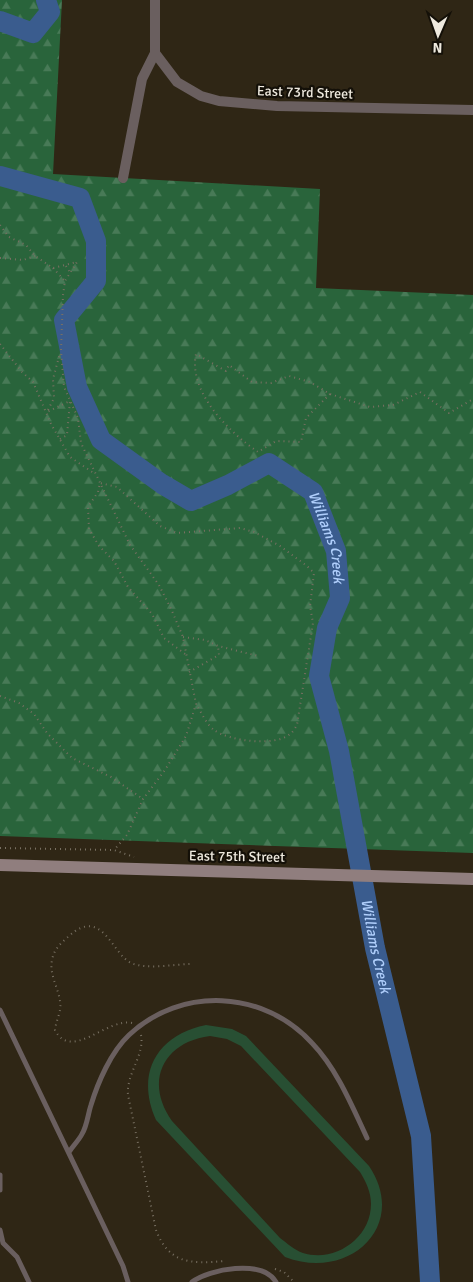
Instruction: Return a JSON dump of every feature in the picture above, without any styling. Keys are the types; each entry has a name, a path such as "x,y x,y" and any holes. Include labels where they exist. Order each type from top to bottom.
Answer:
{"street":[{"path":"123,178 141,86 155,53 155,0"},
{"name":"East 73rd Street","path":"155,53 177,82 201,96 219,102 277,106 473,110"},
{"name":"East 75th Street","path":"0,865 473,878"}],"lane":[{"path":"69,1152 83,1132 91,1102 114,1055 128,1035 154,1017 183,1003 225,1000 257,1007 284,1018 312,1042 331,1068 367,1138"},
{"path":"0,1010 123,1266 128,1282"},
{"path":"0,1175 0,1190"},
{"path":"0,1230 3,1243 17,1257 29,1282"},
{"path":"192,1282 220,1269 239,1268 259,1271 276,1282"}],"path":[{"path":"0,225 9,237 26,245 35,256 53,268 65,281"},
{"path":"0,258 23,260 35,256"},
{"path":"53,268 77,262 65,281 62,296 61,351 62,377 78,418 81,443 100,483 130,545 159,585 183,637 196,704 212,729 221,734 257,743 280,740 290,734 297,725 313,623 310,606 314,573 280,546 254,532 240,528 176,533 160,526 117,487 100,483"},
{"path":"66,266 71,274"},
{"path":"0,344 22,372 33,382 70,457 96,474"},
{"path":"47,412 54,398 53,379 61,351"},
{"path":"330,394 306,418 301,442 276,441 258,452 236,437 203,394 193,367 196,354 226,371 229,365 252,382 271,383 289,376 310,382 330,394 370,407 393,405 420,392 449,413 473,399"},
{"path":"47,412 70,401"},
{"path":"60,439 67,435 70,401"},
{"path":"100,483 98,492 88,507 89,529 99,546 114,561 128,587 152,614 164,638 186,656"},
{"path":"183,637 205,640 218,646 258,656"},
{"path":"189,672 218,655 218,646"},
{"path":"0,696 18,703 34,714 47,733 72,758 111,778 143,799"},
{"path":"114,850 127,835 143,799 166,770 186,736 196,704"},
{"path":"0,848 114,850 138,858"},
{"path":"192,964 139,966 129,962 105,933 97,928 74,931 58,947 51,966 61,1009 55,1030 59,1038 68,1042 80,1041 122,1023 132,1023 142,1035 142,1043 127,1083 128,1094 156,1230 161,1243 169,1253 181,1259 203,1263 230,1261"},
{"path":"270,1266 284,1272 294,1282"}],"green space":[{"path":"0,0 62,0 53,174 320,189 316,288 473,295 473,853 0,836"},
{"path":"206,1025 232,1029 246,1036 369,1166 380,1188 382,1209 377,1227 366,1243 351,1255 331,1262 309,1263 285,1257 156,1120 150,1103 148,1087 150,1072 155,1059 163,1047 175,1037","holes":["210,1036 227,1039 241,1046 360,1172 371,1200 369,1216 365,1227 358,1237 339,1251 315,1255 303,1253 280,1238 172,1121 164,1106 159,1079 163,1066 170,1055 180,1046 194,1040"]}],"waterway":[{"name":"Williams Creek","path":"0,21 33,33 50,12 46,0"},
{"name":"Williams Creek","path":"0,176 80,198 96,241 96,281 64,320 77,387 101,440 162,484 191,501 228,485 269,463 313,492 336,551 340,598 327,628 319,676 339,751 375,948 421,1136 430,1282"}]}
